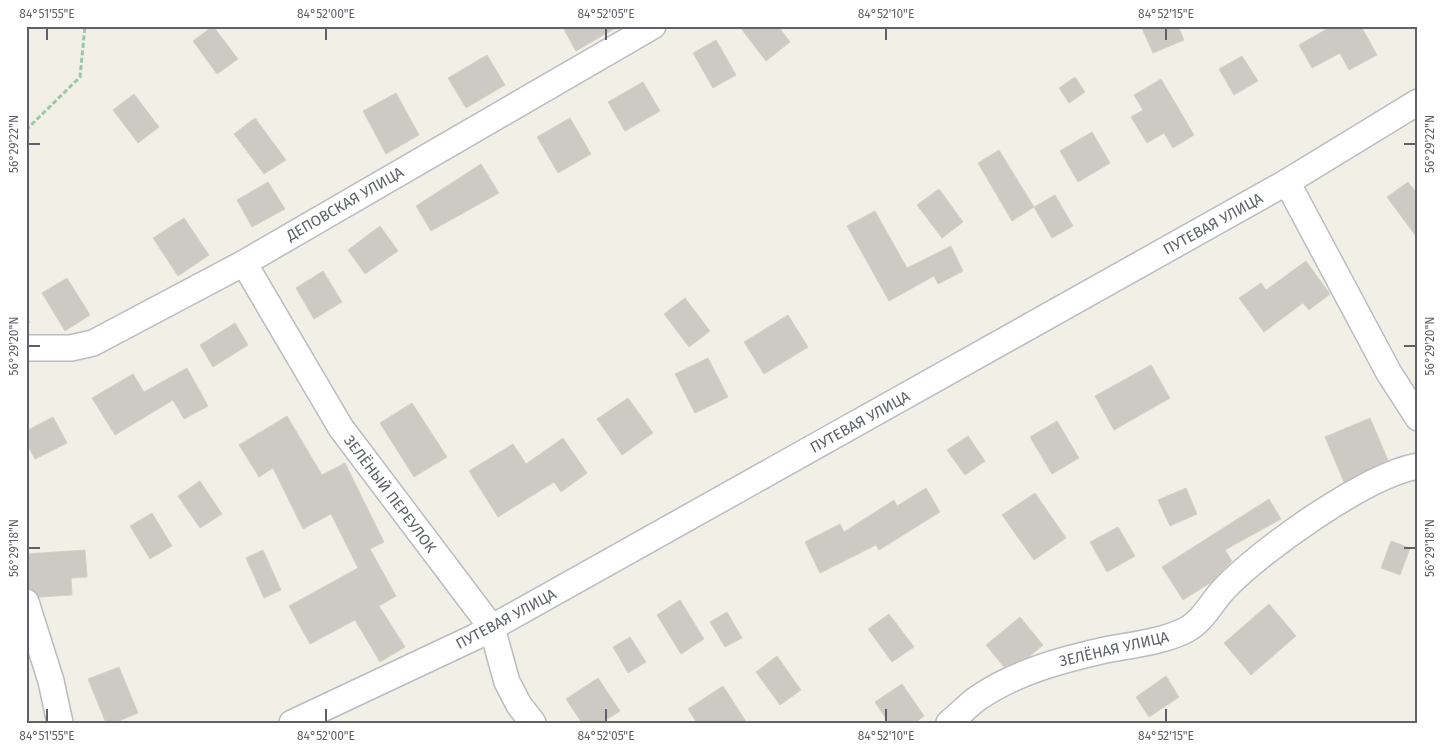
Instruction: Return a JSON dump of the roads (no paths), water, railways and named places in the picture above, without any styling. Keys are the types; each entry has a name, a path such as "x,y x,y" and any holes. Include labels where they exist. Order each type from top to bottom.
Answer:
{"street":[{"name":"ДЕПОВСКАЯ УЛИЦА","path":"26,348 71,348 93,343 244,263 653,26"},
{"name":"ПУТЕВАЯ УЛИЦА","path":"292,723 492,628 1287,182 1418,102"},
{"path":"1287,182 1389,373 1418,418"},
{"name":"ЗЕЛЁНЫЙ ПЕРЕУЛОК","path":"244,263 341,428 492,628 507,682 519,705 533,723"},
{"name":"ЗЕЛЁНАЯ УЛИЦА","path":"949,723 979,698 1022,675 1067,658 1170,636 1187,630 1199,622 1225,589 1277,542 1368,484 1404,468 1418,466"},
{"path":"26,602 51,681 60,723"}]}
